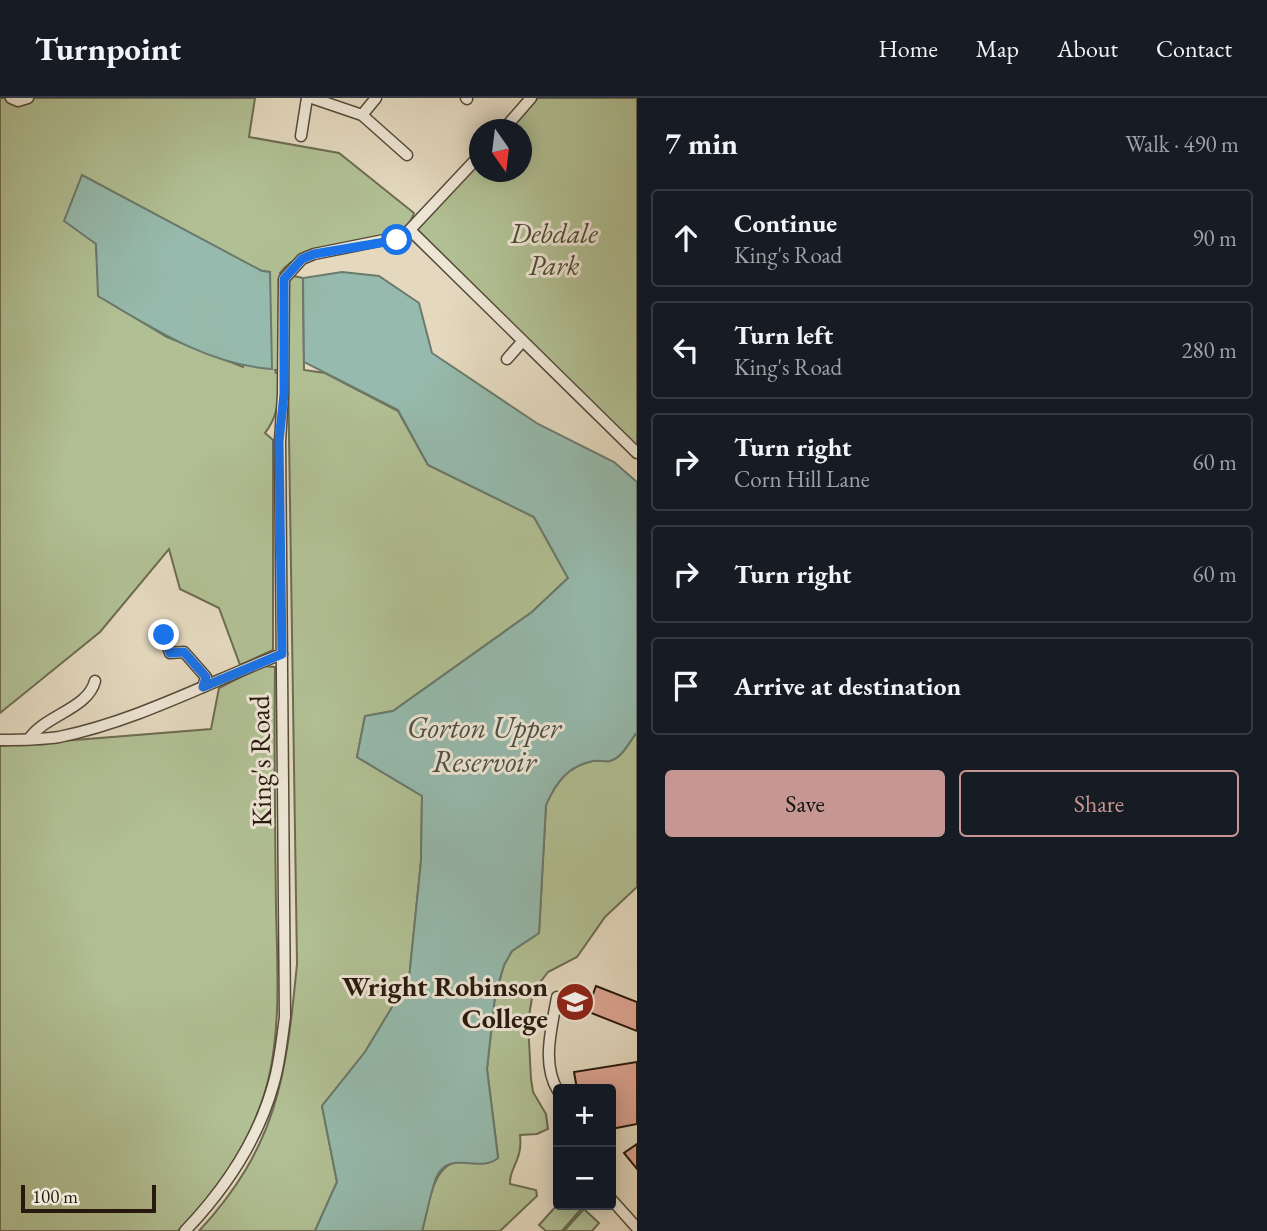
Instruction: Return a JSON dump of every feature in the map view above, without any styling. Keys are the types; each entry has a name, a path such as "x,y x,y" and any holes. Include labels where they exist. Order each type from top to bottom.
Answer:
{"street":[{"path":"11,98 18,101 28,98"},
{"path":"301,136 307,98"},
{"path":"312,98 362,115 407,155"},
{"path":"362,115 376,98"},
{"path":"513,119 531,98"},
{"path":"469,167 411,231 637,453"},
{"name":"King's Road","path":"185,1231 211,1203 248,1147 274,1082 283,1030 279,441 284,394 284,279 302,259 314,254 397,240 411,231"},
{"path":"507,359 522,342"},
{"path":"164,635 170,653 184,652 206,677 203,687"},
{"path":"0,740 57,737 87,730 282,654"},
{"path":"29,739 45,721 89,693 95,681"},
{"path":"555,1084 550,1071 549,1055 557,997"},
{"path":"616,1205 637,1228"}],"green space":[{"path":"0,98 255,98 249,137 339,153 414,213 406,226 392,235 313,252 294,260 280,273 303,278 304,370 325,373 398,411 428,465 534,517 568,578 532,612 393,711 365,716 357,757 422,796 421,861 409,979 365,1052 322,1106 337,1182 315,1231 199,1231 246,1169 262,1139 274,1108 282,1075 293,1004 297,964 288,370 275,370 276,373 281,373 279,397 276,412 265,433 273,440 273,650 240,665 219,608 180,589 169,549 100,632 0,713","holes":["96,244 270,272 243,367 167,337 99,296"]},
{"name":"Debdale Park","path":"538,98 637,98 637,449 417,232 418,226 469,170 469,182 532,182 532,119 517,119"},
{"path":"263,666 275,667 277,1010 270,1072 247,1137 222,1178 178,1231 0,1231 0,746 211,729 219,688"},
{"path":"637,732 637,887 605,917 577,957 548,972 533,992 528,1022 531,1079 533,1092 546,1114 548,1129 537,1134 520,1135 520,1151 510,1184 536,1190 537,1196 500,1231 422,1231 433,1187 444,1169 452,1163 483,1163 498,1157 487,1069 495,996 504,965 512,951 539,933 546,805 554,789 570,771 584,763 615,759"},
{"path":"553,1210 580,1210 562,1231 546,1231 539,1225"},
{"path":"583,1210 599,1223 592,1231 564,1231"}],"water":[{"path":"82,175 262,271 270,272 272,369 248,366 203,353 98,296 96,244 64,221"},
{"name":"Gorton Upper Reservoir","path":"342,272 379,276 419,303 432,353 538,424 614,462 637,482 637,732 615,759 584,763 570,771 554,789 546,805 539,933 512,951 504,965 495,996 487,1069 498,1158 483,1164 449,1164 442,1169 434,1184 422,1231 315,1231 337,1182 322,1106 365,1052 409,979 421,861 422,796 357,757 365,716 393,711 532,612 568,578 534,517 428,465 398,410 304,362 303,278"}],"building":[{"path":"596,986 637,1002 637,1031 571,1005 572,1001 589,1005"},
{"path":"637,1062 637,1124 616,1128 616,1084 576,1084 574,1072"},
{"path":"637,1144 637,1169 624,1153"}],"place":[{"name":"Wright Robinson College","path":"575,1002"}],"route":[{"path":"164,635 170,653 184,652 206,677 203,687 282,654 279,441 284,394 284,279 302,259 314,254 397,240"}]}
